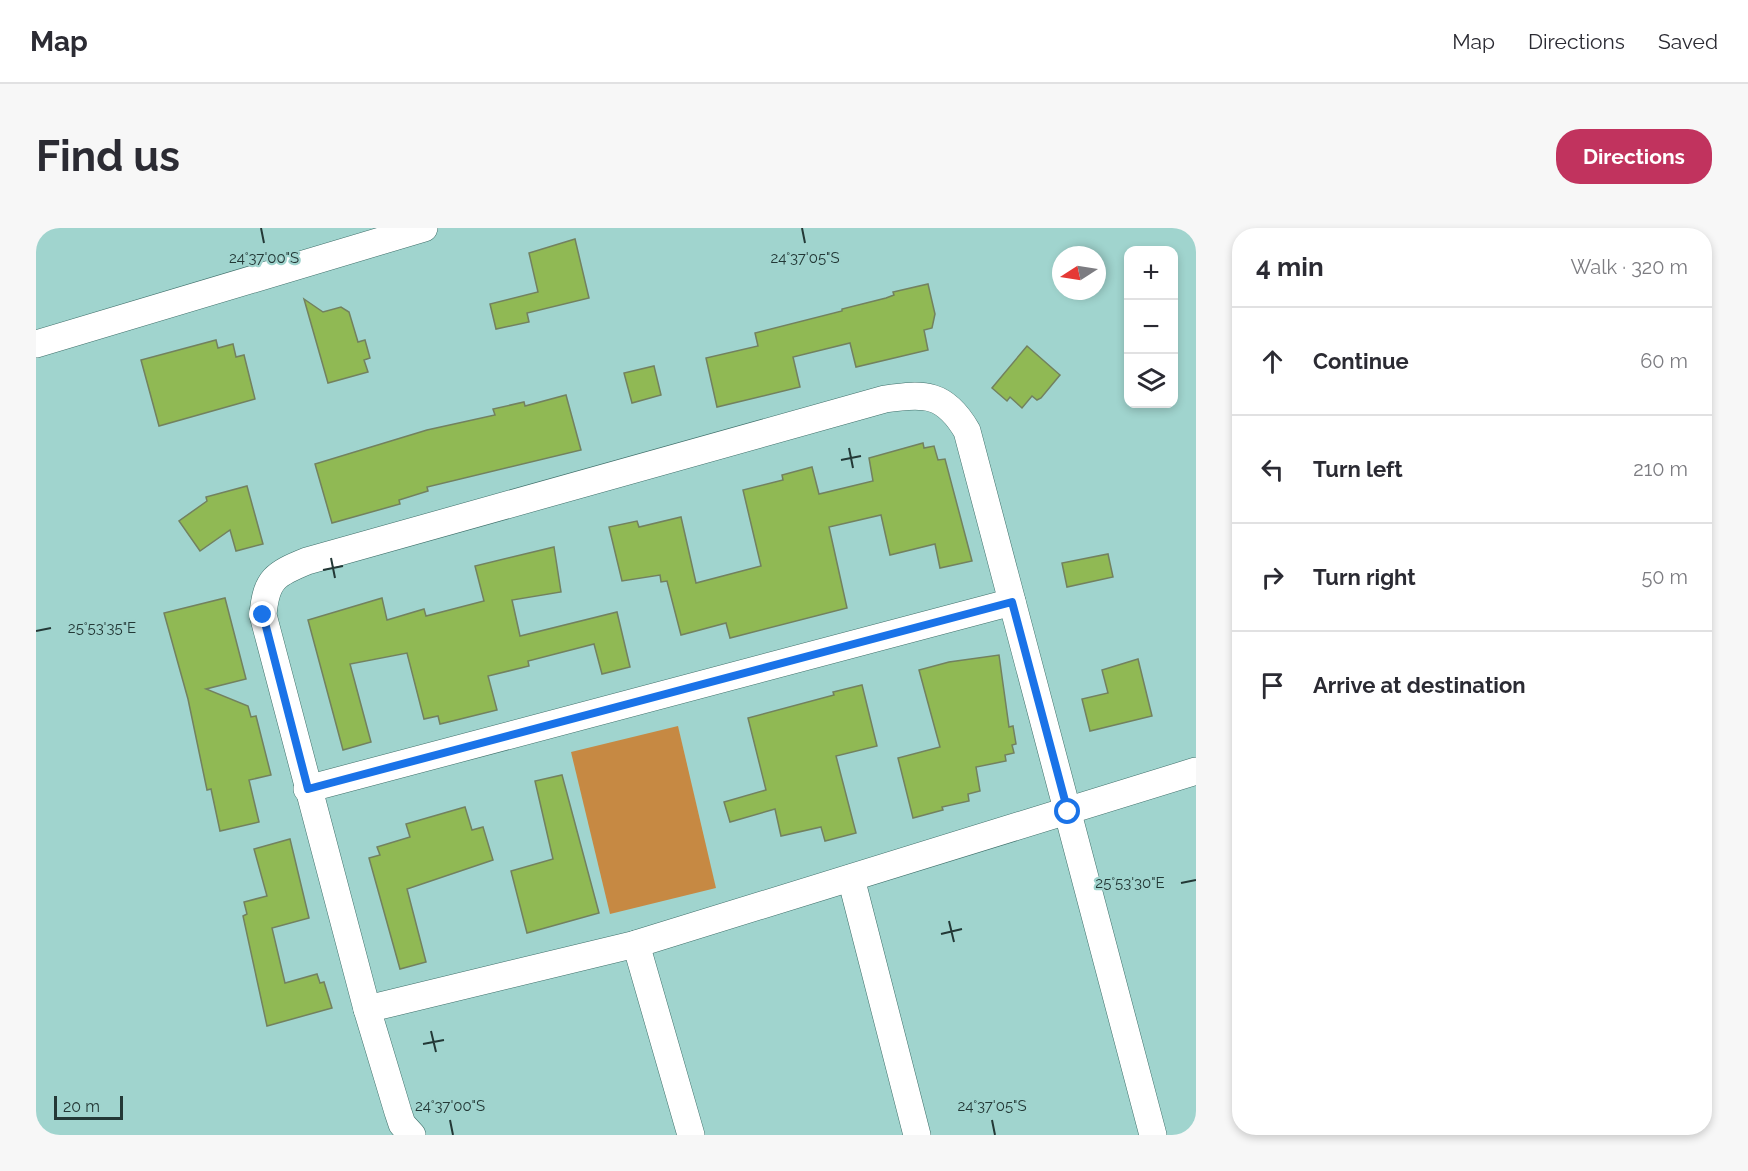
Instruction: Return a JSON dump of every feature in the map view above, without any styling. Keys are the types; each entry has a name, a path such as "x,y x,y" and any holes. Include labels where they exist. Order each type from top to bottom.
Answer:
{"street":[{"path":"36,344 424,228"},
{"path":"412,1135 402,1124 367,1009 263,615 265,594 273,578 306,561 885,399 918,394 933,398 950,409 967,431 1153,1135"},
{"path":"308,789 1012,602"},
{"path":"367,1009 636,944 1196,771"},
{"path":"851,878 917,1135"},
{"path":"636,944 691,1135"}],"shaded area":[{"path":"678,726 716,888 610,914 571,752"}],"building":[{"path":"575,239 589,298 527,313 529,322 496,329 490,304 538,292 529,253"},
{"path":"928,284 935,314 932,328 924,330 928,350 856,367 850,343 793,357 800,387 717,407 706,358 758,346 755,333 842,311 842,309 886,298 894,295 893,292"},
{"path":"304,299 323,312 341,307 349,312 358,342 365,340 370,358 364,360 368,372 328,383"},
{"path":"216,340 218,348 233,344 236,357 244,355 255,399 159,426 141,360"},
{"path":"1027,346 1060,375 1041,398 1037,400 1032,396 1022,408 1010,397 1007,401 992,388"},
{"path":"654,366 661,395 632,403 624,373"},
{"path":"566,395 581,450 427,487 428,491 399,500 400,504 332,523 315,464 427,430 495,415 493,409 524,402 525,406"},
{"path":"923,443 924,448 934,446 938,460 945,459 972,561 940,568 935,544 890,555 881,515 829,527 847,608 730,638 726,623 681,635 667,581 661,582 660,575 622,581 609,527 637,521 639,527 681,517 696,583 761,566 743,490 783,480 782,475 812,467 819,494 873,481 869,458"},
{"path":"247,486 263,544 236,551 230,530 200,551 179,521 207,501 206,497"},
{"path":"554,547 561,592 512,600 520,636 617,612 630,667 602,674 594,644 528,661 529,666 488,676 497,710 440,724 438,716 424,719 407,653 350,664 371,742 343,750 308,620 382,598 387,620 424,609 426,616 484,601 475,566"},
{"path":"1108,554 1113,577 1067,587 1062,563"},
{"path":"225,598 246,679 206,689 248,706 251,717 256,716 271,775 249,780 259,822 220,831 211,789 207,790 188,699 164,613"},
{"path":"999,655 1009,727 1013,726 1016,744 1012,745 1014,753 1005,755 1006,761 976,767 980,791 968,794 969,801 942,807 943,810 913,818 898,758 940,747 919,670 949,662"},
{"path":"1138,659 1152,716 1090,731 1082,699 1108,693 1102,670"},
{"path":"862,685 877,746 836,756 856,833 825,841 821,827 781,836 775,809 730,822 724,802 766,790 748,718 834,695 833,692"},
{"path":"562,775 599,913 527,933 511,871 553,859 535,781"},
{"path":"465,807 472,830 483,827 493,860 407,889 426,962 400,969 369,858 380,855 377,847 410,837 406,824"},
{"path":"290,839 309,918 272,928 285,983 317,974 320,983 324,982 332,1008 267,1026 243,916 247,914 244,902 267,896 254,849"}],"route":[{"path":"263,615 308,789 1012,602 1068,812"}]}
